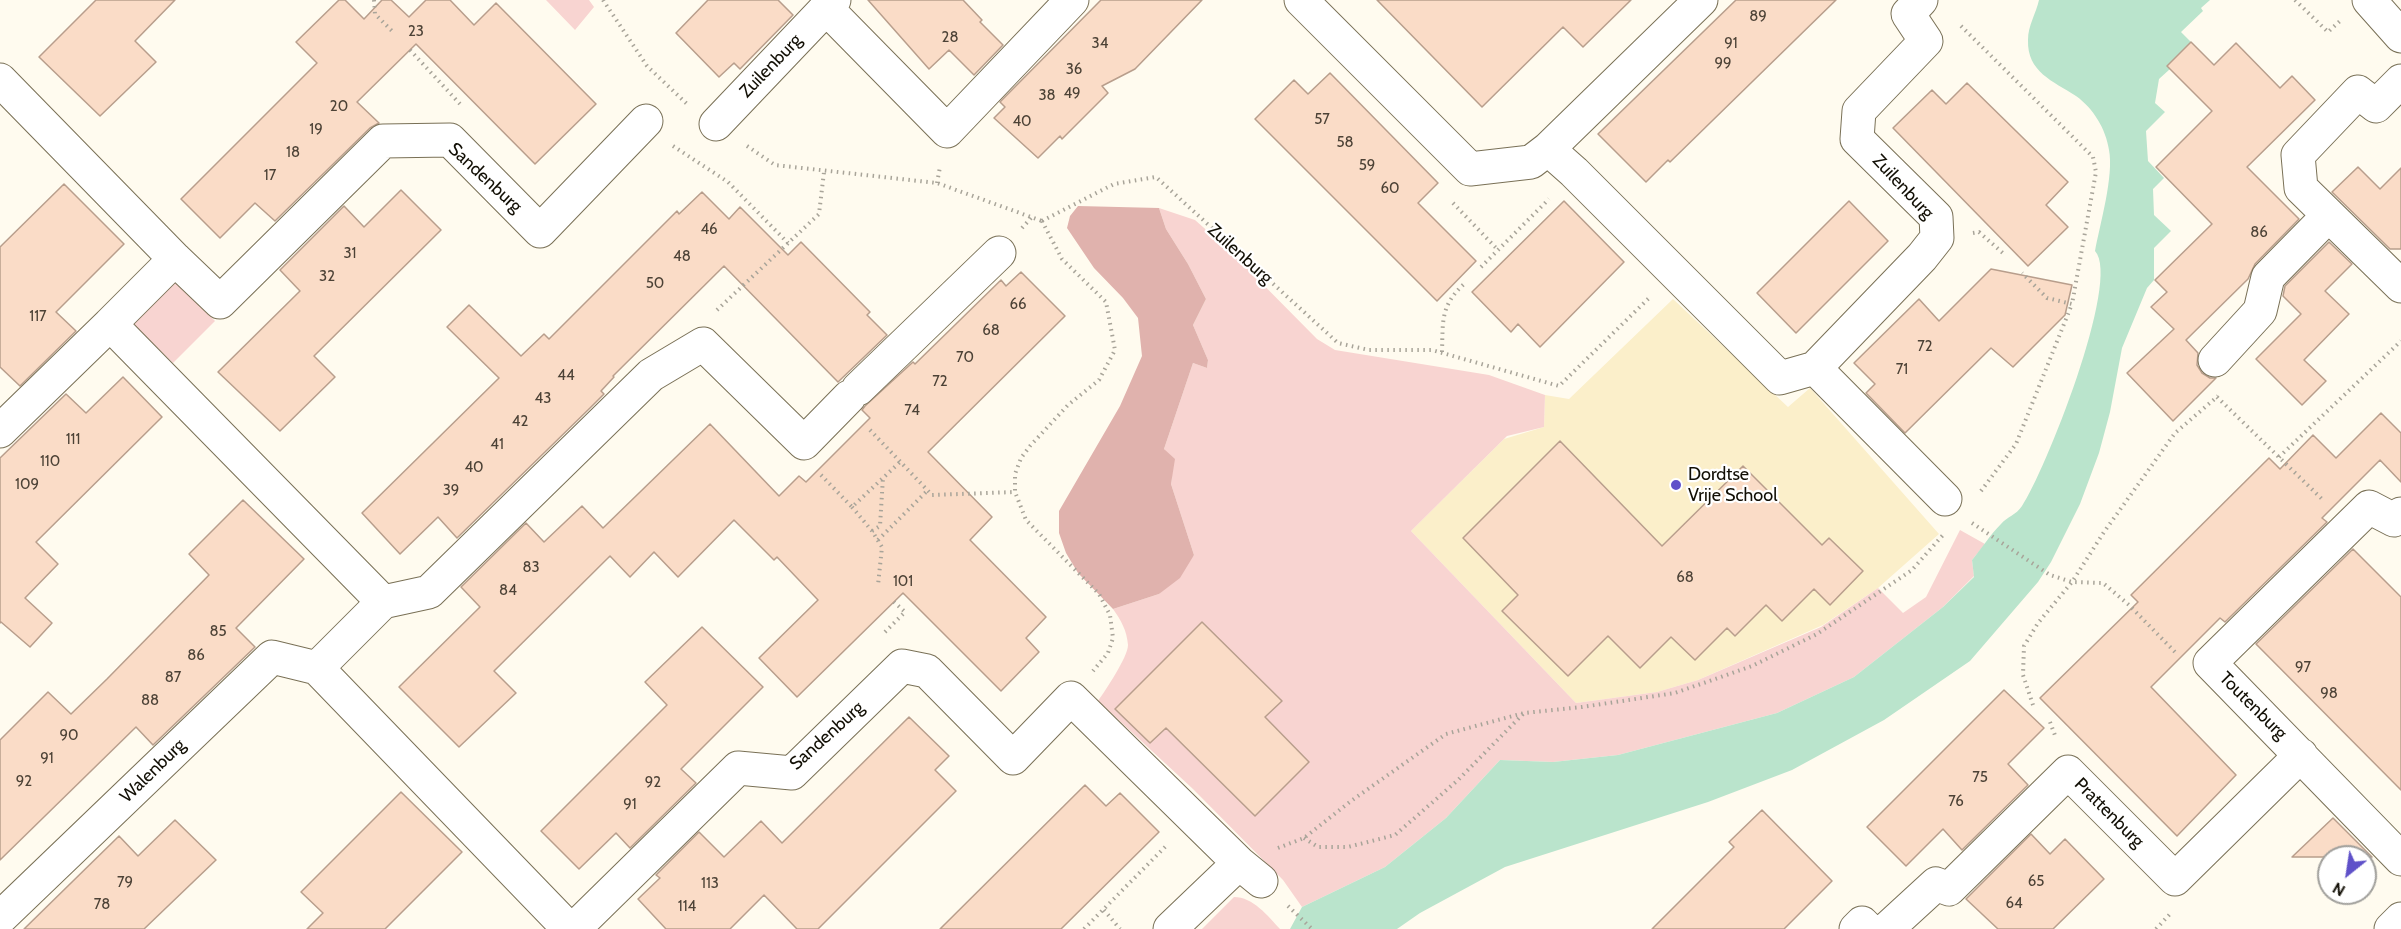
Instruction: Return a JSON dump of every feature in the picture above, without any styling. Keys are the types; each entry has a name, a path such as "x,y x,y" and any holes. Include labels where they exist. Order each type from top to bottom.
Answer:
{"street":[{"path":"1301,0 1470,169 1531,162 1701,0"},
{"name":"Zuilenburg","path":"1815,368 1922,257 1937,238 1936,217 1857,139 1859,111 1926,41 1908,14 1922,0"},
{"name":"Zuilenburg","path":"716,124 830,4 947,131 1069,1"},
{"path":"2357,8 2401,36"},
{"name":"Sandenburg","path":"0,80 220,302 382,141 450,140 540,231 655,131"},
{"path":"2401,81 2376,106 2358,92 2298,155 2301,188 2401,286"},
{"path":"1548,148 1780,378 1815,368 1960,499"},
{"path":"2215,360 2260,311 2268,278 2328,216"},
{"path":"569,929 317,668 383,602 429,592 651,375 703,344 804,443 999,253"},
{"path":"0,431 175,259"},
{"path":"110,324 383,602"},
{"name":"Toutenburg","path":"2401,514 2394,520 2369,507 2210,663 2401,858"},
{"name":"Walenburg","path":"0,918 272,657 317,668"},
{"name":"Sandenburg","path":"574,929 738,768 792,772 902,666 927,671 1013,758 1071,698"},
{"path":"1071,698 1250,872 1170,929"},
{"name":"Prattenburg","path":"1887,929 1936,884 1949,889 2068,772 2175,879 2301,754"},
{"path":"2391,929 2401,919"},
{"path":"1856,929 1862,923 1868,929"}],"path":[{"path":"374,0 375,14 393,32"},
{"path":"603,0 647,66 694,111 775,165 937,183 1042,221 1062,259 1106,302 1115,350 1099,380 1068,405 1030,446 1016,474 1015,492 1026,520 1099,594 1110,615 1113,638 1108,653 1071,698"},
{"path":"2295,0 2328,32 2357,8"},
{"path":"1959,25 2093,157 2096,172 2072,304 2016,444 2004,464 1960,499"},
{"path":"410,50 471,116 450,140"},
{"path":"655,131 728,182 788,243"},
{"path":"1470,169 1445,194 1498,250"},
{"path":"703,344 701,325 819,214 824,172"},
{"path":"1481,267 1574,172"},
{"name":"Zuilenburg","path":"1042,221 1114,184 1156,177 1338,343 1369,350 1432,350 1559,386 1674,274"},
{"path":"2022,273 2047,298 2072,304"},
{"path":"1442,352 1443,309 1453,294 1464,284"},
{"path":"2279,458 2401,341"},
{"path":"2033,705 2023,675 2024,646 2038,623 2072,582 2104,532 2175,433 2230,384 2215,360"},
{"path":"851,396 900,462 932,495 1015,492"},
{"path":"2217,397 2350,526"},
{"path":"801,440 807,460 852,507 882,547 878,585"},
{"path":"852,507 900,462"},
{"path":"872,531 880,526 884,477"},
{"path":"878,540 927,491"},
{"path":"1250,872 1304,838 1446,734 1524,713 1675,693 1752,666 1817,634 1912,570 1947,531"},
{"path":"1986,532 2050,575 2072,582 2103,583 2129,605 2185,663 2210,663"},
{"path":"1304,838 1318,847 1348,847 1395,835 1458,780 1524,713"},
{"path":"1084,929 1193,818"},
{"path":"1104,910 1120,929"}],"shaded area":[{"path":"546,0 589,0 594,7 575,30"},
{"path":"2039,0 2210,0 2201,8 2203,11 2181,32 2191,42 2167,66 2170,69 2159,79 2155,103 2165,112 2146,131 2148,161 2164,178 2153,189 2154,215 2171,231 2154,248 2154,280 2147,288 2122,348 2110,412 2099,453 2080,504 2051,562 2038,582 1970,661 1884,720 1792,770 1708,802 1505,867 1420,913 1397,929 1290,929 1302,907 1385,867 1446,818 1500,760 1553,762 1618,755 1777,713 1854,677 1943,607 1974,577 1972,560 1997,528 2017,512 2033,487 2077,377 2090,336 2098,299 2101,269 2095,251 2110,173 2109,150 2102,127 2088,107 2076,96 2050,80 2032,60 2028,35"},
{"path":"1078,206 1159,208 1166,229 1206,299 1193,325 1208,360 1207,368 1193,363 1164,449 1175,459 1171,484 1194,555 1180,578 1159,594 1113,609 1078,573 1066,553 1059,533 1059,511 1120,406 1142,356 1138,318 1123,298 1094,268 1067,228 1070,216"},
{"path":"1159,208 1195,220 1229,250 1317,339 1335,350 1489,375 1545,395 1544,427 1507,436 1411,531 1576,703 1657,692 1698,680 1821,627 1878,588 1903,613 1926,597 1960,530 1985,544 1972,560 1974,576 1943,607 1854,677 1777,713 1618,755 1553,762 1500,760 1446,818 1385,867 1302,907 1283,880 1193,789 1098,701 1111,682 1128,645 1123,626 1113,609 1159,594 1194,555 1171,484 1173,463 1164,449 1193,363 1207,368 1208,360 1193,325 1206,299 1166,229"},
{"path":"173,279 215,321 173,363 130,321"},
{"name":"Dordtse Vrije School","path":"1673,299 1788,407 1810,388 1939,534 1878,588 1823,625 1698,680 1657,692 1576,703 1411,531 1504,439 1544,427 1545,395 1569,399"},
{"path":"1234,897 1254,904 1280,929 1202,929"}],"building":[{"path":"96,0 175,0 135,41 156,62 100,116 39,57"},
{"path":"339,0 345,0 364,19 382,0 391,0 409,17 426,0 450,0 474,25 496,3 596,104 535,164 416,44 357,102 379,123 370,128 275,221 255,203 220,238 181,199 317,63 296,42"},
{"path":"708,0 778,0 793,15 740,69 734,63 719,77 676,33"},
{"path":"868,0 963,0 982,20 980,22 1003,45 974,75 949,50 929,69"},
{"path":"1101,0 1202,0 1135,69 1102,86 1108,93 1062,139 1060,136 1038,158 994,118 1005,107 1000,102"},
{"path":"1377,0 1631,0 1583,47 1563,27 1482,107"},
{"path":"1736,0 1836,0 1670,162 1668,160 1646,182 1598,134"},
{"path":"2191,42 2214,65 2236,43 2280,88 2292,76 2315,100 2247,167 2299,219 2255,264 2248,279 2186,340 2198,353 2197,365 2202,373 2210,378 2216,378 2173,421 2127,373 2174,329 2151,307 2167,292 2155,280 2212,224 2156,167 2212,111 2167,66"},
{"path":"1330,73 1438,183 1418,203 1476,261 1437,301 1255,119 1294,80 1308,94"},
{"path":"1967,83 2068,182 2046,205 2068,227 2028,266 1893,128 1932,90 1946,104"},
{"path":"2358,167 2380,189 2401,168 2401,249 2390,249 2332,192"},
{"path":"64,184 124,244 56,312 76,331 20,386 0,367 0,247"},
{"path":"401,190 441,230 314,356 335,377 280,431 218,372 300,291 280,270 344,206 364,227"},
{"path":"702,192 729,219 740,207 788,255 801,242 870,312 867,315 887,335 838,382 724,266 613,376 601,391 604,394 457,538 438,517 400,554 362,513 499,378 447,327 469,305 521,356 544,334 549,339 677,211 679,214"},
{"path":"1564,201 1624,262 1540,347 1518,324 1511,332 1472,292"},
{"path":"1849,201 1888,241 1796,333 1757,293"},
{"path":"2329,242 2352,264 2325,291 2349,314 2304,360 2326,381 2302,405 2256,359 2301,314 2283,296 2285,286"},
{"path":"1991,269 2072,285 2065,315 2013,367 1991,348 1905,433 1866,393 1875,384 1854,363 1919,299 1939,321"},
{"path":"1021,272 1065,316 928,452 992,517 970,540 1046,617 1026,638 1039,652 1001,691 903,593 797,697 759,658 818,600 777,557 774,560 734,520 678,577 654,552 630,577 610,556 494,671 516,693 459,747 399,687 480,607 461,587 526,523 544,542 582,506 603,528 710,424 779,496 799,476 806,482 870,418 862,410 865,406 913,362 915,364 1001,280 1006,286"},
{"path":"123,377 162,417 36,542 58,564 25,598 52,623 30,647 0,623 0,458 66,394 86,413"},
{"path":"2381,413 2401,433 2401,482 2380,460 2322,518 2327,522 2225,622 2220,618 2151,687 2236,775 2177,836 2040,698 2138,602 2131,595 2269,458 2280,469 2313,435 2336,458"},
{"path":"1560,441 1662,546 1743,466 1822,545 1829,538 1863,571 1830,605 1814,589 1782,621 1766,605 1735,636 1727,628 1695,660 1671,637 1640,668 1608,636 1568,676 1502,611 1518,595 1463,538"},
{"path":"243,500 304,559 236,628 255,647 153,745 136,727 0,860 0,740 48,692 71,714 107,679 209,575 189,554"},
{"path":"2353,549 2401,597 2401,790 2256,644"},
{"path":"1202,622 1282,701 1265,717 1309,762 1255,816 1166,728 1150,743 1115,709"},
{"path":"702,627 763,687 681,769 696,783 630,848 616,833 579,869 541,831 667,705 645,682"},
{"path":"2004,690 2044,728 2008,764 2028,785 1962,850 1943,829 1906,866 1867,827"},
{"path":"909,717 949,756 935,770 956,791 818,929 797,929 764,895 730,929 666,929 638,899 660,878 656,875 699,832 724,857 761,821 782,843"},
{"path":"1085,785 1106,806 1120,793 1159,832 1061,929 940,929"},
{"path":"401,792 462,852 385,929 307,929 323,913 301,892"},
{"path":"1762,810 1832,881 1784,929 1652,929 1734,847 1729,842"},
{"path":"2333,818 2360,845 2317,845 2317,857 2292,857"},
{"path":"175,820 216,860 144,929 24,929 119,836 138,856"},
{"path":"2031,834 2050,854 2065,839 2104,879 2053,929 1998,929 1966,899"}],"place":[{"name":"Dordtse Vrije School","path":"1676,485"}]}
